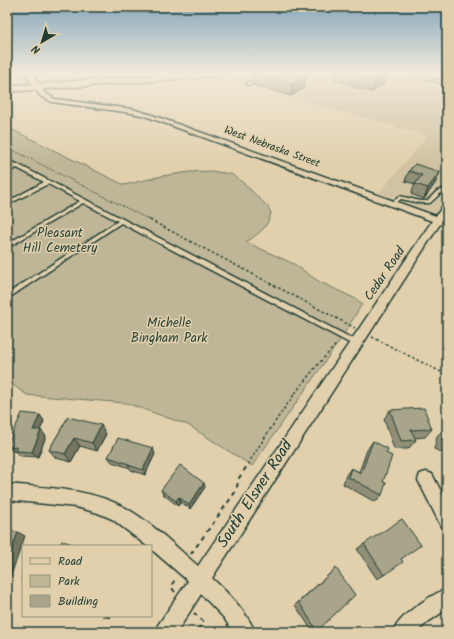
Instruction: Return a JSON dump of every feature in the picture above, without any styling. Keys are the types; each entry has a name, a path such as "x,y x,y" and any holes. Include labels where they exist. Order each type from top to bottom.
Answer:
{"street":[{"name":"West Nebraska Street","path":"66,103 119,109 147,115 442,221"},
{"name":"Cedar Road","path":"346,357 442,221 447,206"},
{"name":"South Elsner Road","path":"164,632 346,357"},
{"path":"426,480 447,520"},
{"path":"7,492 76,499 111,511 143,531 200,579 231,611 245,632"},
{"path":"403,632 422,615 447,598"}],"lane":[{"path":"7,161 355,343"},
{"path":"7,171 18,166"},
{"path":"7,204 48,182"},
{"path":"393,204 400,197 420,202 428,202 439,192 447,189"},
{"path":"7,246 83,201"},
{"path":"7,297 121,220"}],"path":[{"path":"7,147 447,375"},
{"path":"197,632 202,621 171,587 183,566 236,491 238,478 284,408 324,356 351,326"}],"shaded area":[{"path":"309,103 447,103 447,202 436,218 376,196 428,136"}],"green space":[{"path":"7,127 124,185 162,176 190,172 210,171 231,174 256,195 268,207 271,213 267,223 258,234 246,242 294,264 318,281 356,299 362,304 342,337 252,466 188,425 126,403 27,395 7,381"}],"building":[{"path":"415,164 440,172 428,188 415,184 422,175 409,171"},
{"path":"424,408 432,429 411,430 416,440 401,441 390,410"},
{"path":"22,413 40,415 33,430 41,430 32,452 15,451 17,447 7,446"},
{"path":"68,417 101,425 92,443 74,438 65,454 49,450"},
{"path":"446,427 447,428 447,443 442,440"},
{"path":"118,438 153,448 143,470 108,457"},
{"path":"373,441 388,449 386,453 392,456 383,482 386,483 382,495 348,477 351,468 361,473"},
{"path":"180,465 204,483 189,505 179,497 176,501 161,490"},
{"path":"402,519 421,545 401,559 403,562 384,575 364,544"},
{"path":"7,531 18,532 7,563"},
{"path":"62,541 77,545 60,545"},
{"path":"336,568 355,595 317,631 299,602"}],"park label":[{"name":"Pleasant Hill Cemetery","path":"60,240"},
{"name":"Michelle Bingham Park","path":"169,330"}]}
